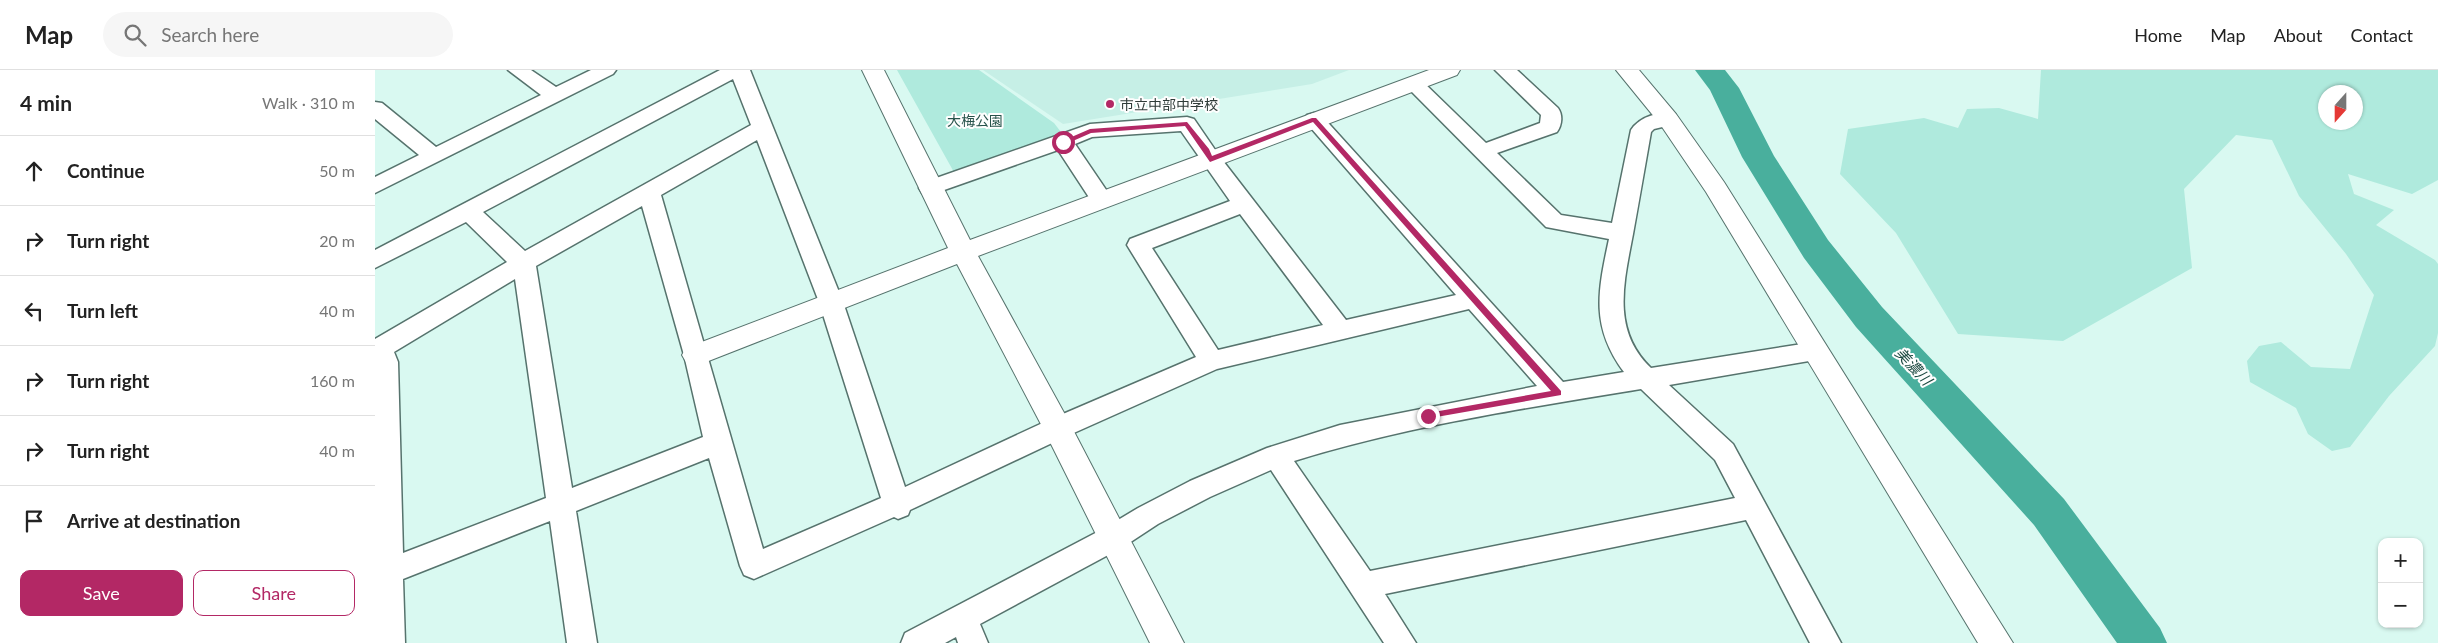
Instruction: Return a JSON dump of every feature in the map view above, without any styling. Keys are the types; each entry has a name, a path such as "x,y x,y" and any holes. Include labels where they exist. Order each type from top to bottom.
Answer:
{"street":[{"path":"519,70 555,96"},
{"path":"375,186 606,70"},
{"path":"375,260 735,70"},
{"path":"741,70 831,302 897,506"},
{"path":"873,70 930,188 1058,428 1167,643"},
{"path":"696,355 963,252 1449,70"},
{"path":"1483,151 1550,127 1551,113 1505,70"},
{"path":"1627,70 1667,119 1720,195 1990,642"},
{"path":"1414,84 1554,222 1622,233"},
{"path":"375,108 433,156"},
{"path":"1667,119 1647,124 1641,130 1610,291 1610,311 1621,349 1632,365 1724,452 1826,643"},
{"path":"1314,120 1558,393"},
{"path":"930,188 1090,131 1187,124 1243,204 1341,331"},
{"path":"390,643 382,574 385,362 377,350 523,263 762,128"},
{"path":"1063,142 1102,200"},
{"path":"649,192 754,566 897,506 1058,428 1212,361 1475,299"},
{"path":"1212,361 1137,245 1243,204"},
{"path":"468,211 523,263 582,643"},
{"path":"916,643 968,630 1148,516 1200,489 1277,456 1350,434 1487,405 1645,377 1815,351"},
{"path":"382,574 718,443"},
{"path":"1277,456 1401,643"},
{"path":"1362,586 1754,506"}],"shaded area":[{"name":"市立中部中学校","path":"983,70 1349,70 1312,84 1063,124"}],"green space":[{"name":"大梅公園","path":"897,70 979,70 1054,123 1064,136 955,174"},
{"path":"2041,70 2438,70 2438,180 2412,194 2348,174 2354,194 2394,210 2376,225 2435,260 2438,264 2438,333 2435,346 2389,396 2350,447 2332,451 2308,434 2296,408 2250,382 2247,361 2259,346 2281,342 2311,367 2350,369 2374,295 2346,254 2299,196 2272,140 2236,135 2184,189 2192,268 2063,341 1958,334 1896,233 1840,174 1848,129 1924,118 1958,128 1967,109 1999,108 2038,119"}],"waterway":[{"name":"美濃川","path":"1710,70 1724,88 1758,157 1816,249 1869,317 2049,512 2144,643"}],"place":[{"name":"市立中部中学校","path":"1110,104"}],"route":[{"path":"1063,142 1090,131 1187,124 1207,151 1210,159 1314,120 1558,393 1428,416"}]}
